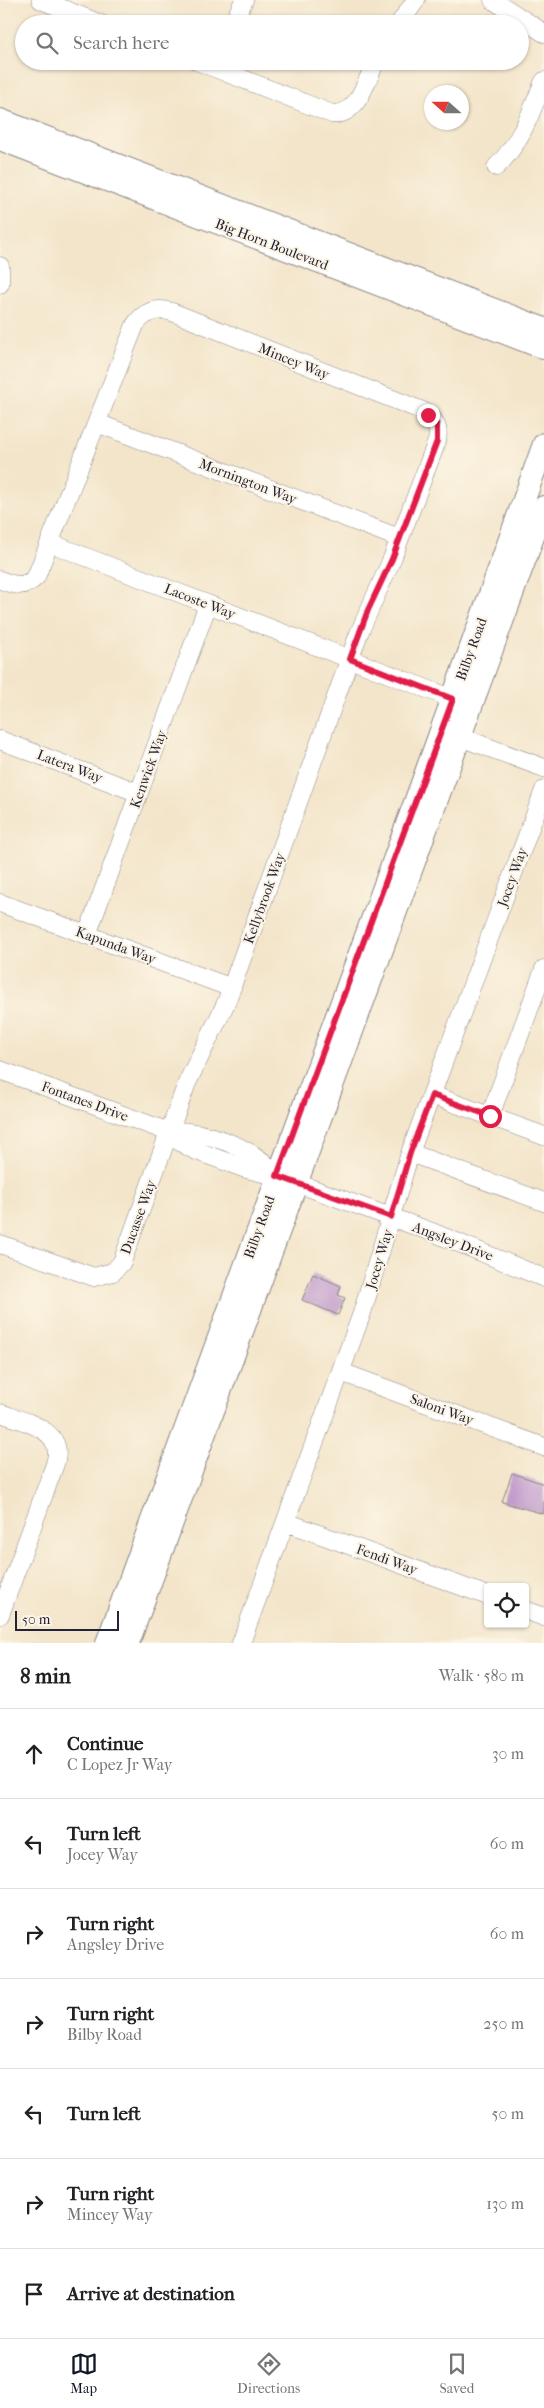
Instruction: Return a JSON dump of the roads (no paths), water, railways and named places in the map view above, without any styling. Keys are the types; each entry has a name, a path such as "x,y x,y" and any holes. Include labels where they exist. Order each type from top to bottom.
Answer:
{"main road":[{"name":"Big Horn Boulevard","path":"0,120 544,329"},
{"name":"Big Horn Boulevard","path":"0,139 544,348"},
{"name":"Bilby Road","path":"128,1643 453,699 544,444"},
{"name":"Bilby Road","path":"107,1643 460,737 544,507"}],"street":[{"path":"41,0 74,6 88,15"},
{"path":"237,15 244,0"},
{"path":"405,15 416,0"},
{"path":"501,2 519,15"},
{"path":"529,22 544,33"},
{"path":"230,70 332,114 344,113 354,106 372,70"},
{"path":"496,167 510,151 524,130 544,81"},
{"path":"0,266 0,284"},
{"name":"Mincey Way","path":"0,580 20,586 31,582 39,572 134,325 142,316 153,311 172,312 422,412 434,420 438,430 437,441 350,659"},
{"name":"Mornington Way","path":"97,422 399,538"},
{"name":"Lacoste Way","path":"50,544 453,699"},
{"name":"Kenwick Way","path":"87,935 208,604"},
{"name":"Kellybrook Way","path":"169,1132 190,1075 222,1014 232,988 350,659"},
{"path":"460,737 544,768"},
{"name":"Latera Way","path":"0,740 139,792"},
{"name":"Jocey Way","path":"241,1643 376,1273 410,1153 544,790"},
{"name":"Kapunda Way","path":"0,903 232,988"},
{"path":"490,1116 544,969"},
{"name":"Fontanes Drive","path":"0,1070 169,1132 180,1142 194,1150 251,1171 287,1180"},
{"path":"432,1095 544,1136"},
{"name":"Ducasse Way","path":"0,1244 87,1276 100,1277 113,1272 122,1262 169,1132"},
{"path":"410,1153 544,1202"},
{"name":"Angsley Drive","path":"287,1180 466,1245 544,1278"},
{"name":"Saloni Way","path":"341,1372 544,1447"},
{"path":"0,1413 47,1432 52,1436 57,1449 55,1464 0,1615"},
{"name":"Fendi Way","path":"286,1522 484,1595"},
{"path":"529,1611 544,1616"}]}
